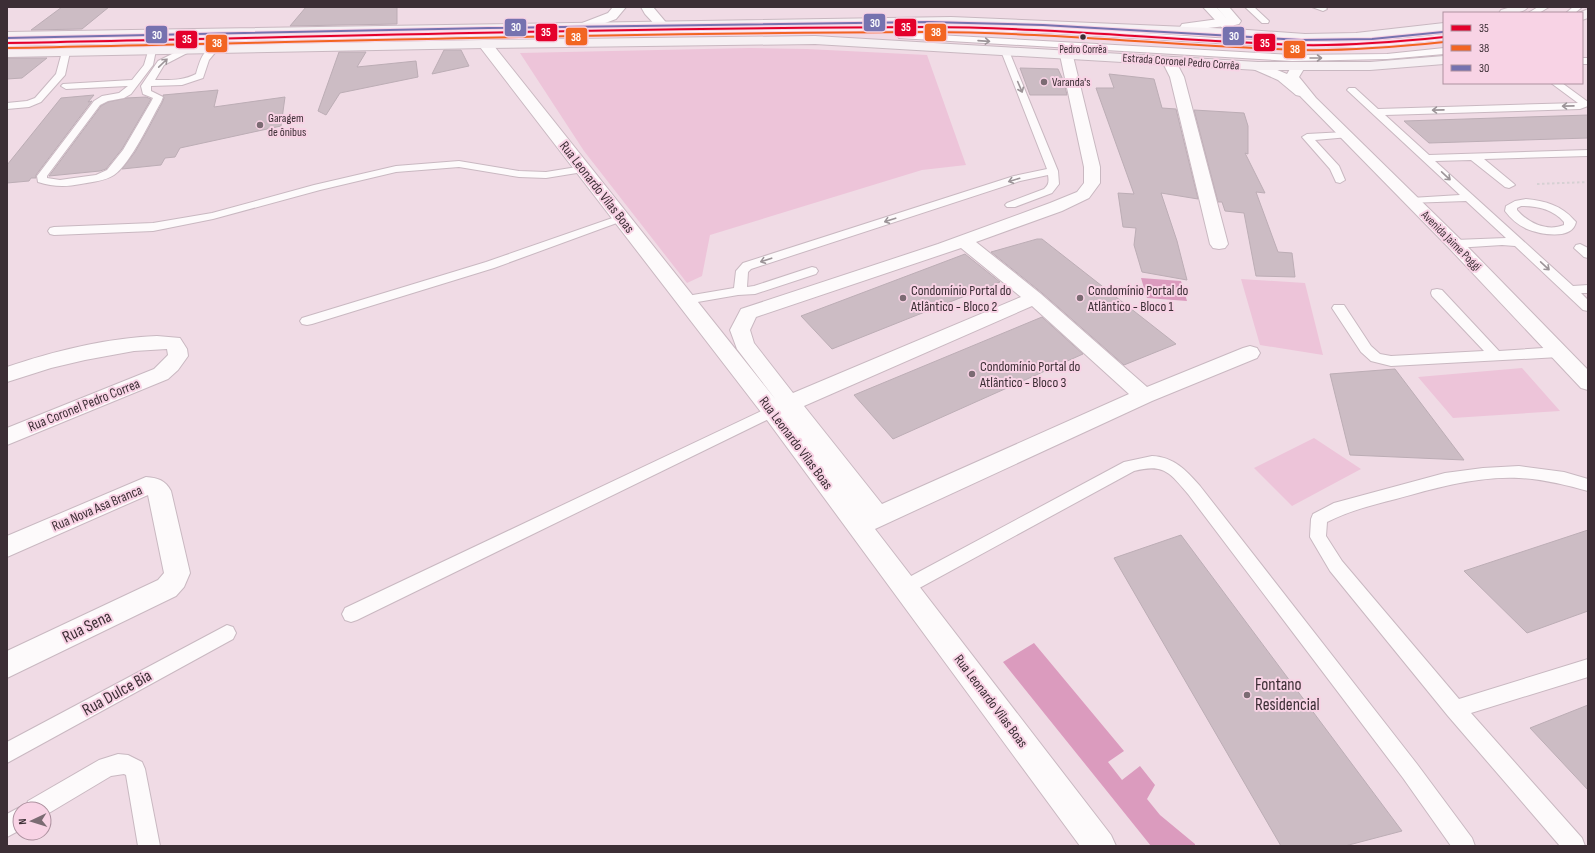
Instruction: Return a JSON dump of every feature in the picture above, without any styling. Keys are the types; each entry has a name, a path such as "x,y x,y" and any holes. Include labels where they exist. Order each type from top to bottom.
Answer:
{"main road":[{"path":"1508,12 1522,7"},
{"path":"944,47 957,44 965,40 966,34 956,24"},
{"path":"7,36 409,29 956,24 1183,32 1234,32 1282,37 1356,37 1443,27"},
{"path":"7,31 42,35"},
{"name":"Estrada Coronel Pedro Corrêa","path":"7,53 485,44 815,40 1258,66 1370,66 1443,60"}],"street":[{"path":"581,28 612,16 620,7"},
{"path":"647,7 663,26"},
{"path":"1209,7 1234,32"},
{"path":"1183,32 1186,27 1235,21 1222,7"},
{"name":"Rua Leonardo Vilas Boas","path":"485,44 686,300 781,407 868,521 906,587 1100,846"},
{"path":"1034,298 781,407 744,344 740,330 748,313 964,241 1056,207 1083,195 1092,183 1092,167 1067,55"},
{"path":"1169,61 1177,77 1219,244"},
{"name":"Avenida Jaime Poggi","path":"1258,66 1283,78 1311,101 1455,244 1588,383"},
{"name":"Avenida Jaime Poggi","path":"1298,67 1292,77 1311,101"},
{"path":"964,241 1034,298 1144,396"},
{"name":"Rua Coronel Pedro Correa","path":"7,375 78,354 127,345 159,342 172,343 177,349 178,356 171,366 161,374 7,437"},
{"path":"868,521 1144,396 1250,353"},
{"name":"Rua Nova Asa Branca","path":"7,547 146,486 154,487 159,491 177,573 175,579 167,588"},
{"name":"Rua Sena","path":"7,665 167,588"}],"lane":[{"path":"1249,7 1265,21"},
{"path":"1534,12 1545,7"},
{"path":"7,43 956,24 1262,45 1370,45 1443,37"},
{"path":"7,48 810,34 880,35 1270,57 1347,58 1397,56 1443,51"},
{"path":"1262,45 1270,57"},
{"path":"152,50 148,65 134,85 125,94 105,98 97,103 42,176 42,180 50,183 65,183 84,180 104,176 116,168 158,97 146,92 147,84 161,63 188,49"},
{"path":"147,84 184,82 200,76 204,59 214,49"},
{"path":"1005,51 1053,171 1055,180 1052,188 1048,191 1011,205"},
{"path":"7,106 29,104 38,100 60,75 66,52"},
{"path":"1376,112 1580,106 1585,104 1557,84"},
{"path":"66,86 134,85"},
{"path":"1352,90 1588,307"},
{"path":"1340,180 1335,168 1307,137 1346,135"},
{"path":"1427,158 1588,153"},
{"path":"1474,157 1509,185"},
{"path":"54,231 153,227 213,216 318,187 396,169 459,164 518,174 546,175 583,169"},
{"path":"738,291 741,288 742,271 747,266 1018,178 1053,171"},
{"path":"1411,201 1468,197"},
{"path":"1519,203 1543,205 1555,209 1565,216 1570,222 1570,227 1563,231 1552,231 1532,226 1516,218 1511,211 1512,206 1519,203"},
{"path":"307,321 490,265 621,218"},
{"path":"1492,219 1516,218"},
{"path":"1455,244 1502,242 1520,243"},
{"path":"686,300 738,291 756,290 812,271"},
{"path":"1570,290 1588,288"},
{"path":"1437,293 1496,356"},
{"path":"1339,308 1366,349 1376,358 1391,361 1559,352"},
{"path":"351,614 781,407"},
{"path":"906,587 1130,466 1149,461 1162,463 1176,469 1194,490 1405,764 1464,846"},
{"path":"1574,846 1455,709 1336,566 1318,536 1319,519 1340,508 1444,479 1483,474 1519,472 1564,478 1588,485"},
{"name":"Rua Dulce Bia","path":"7,753 227,633"},
{"path":"1455,709 1588,668"},
{"path":"49,801 106,767 118,763 127,763 135,769 149,846"}],"path":[{"path":"1543,205 1550,197 1534,184 1588,182"}],"shaded area":[{"path":"750,48 807,49 927,55 966,165 922,170 710,235 702,276 687,283 584,151 520,53"},
{"path":"1141,278 1181,281 1187,301 1147,298"},
{"path":"1241,279 1305,283 1323,355 1260,345"},
{"path":"1522,368 1560,411 1453,418 1418,377"},
{"path":"1314,438 1361,469 1292,506 1254,468"},
{"path":"1034,643 1124,751 1108,762 1122,780 1140,766 1155,785 1147,799 1160,815 1195,844 1195,846 1151,846 1003,662"}],"building":[{"path":"62,7 109,7 82,29 31,30"},
{"path":"306,7 397,7 397,24 290,26"},
{"path":"444,50 461,50 469,66 432,74"},
{"path":"339,52 366,52 357,67 416,61 418,77 340,93 326,115 318,111"},
{"path":"7,58 47,58 22,78 7,79"},
{"name":"Varanda's","path":"1020,68 1058,69 1064,82 1067,95 1030,95"},
{"path":"1109,74 1154,79 1162,108 1176,109 1198,199 1161,193 1177,241 1187,280 1142,272 1134,245 1136,228 1123,227 1118,193 1134,194 1096,88 1114,88"},
{"path":"218,90 214,107 285,97 281,126 180,148 175,157 165,158 161,165 122,169 135,152 147,131 162,103 164,98 163,95"},
{"path":"94,95 88,102 92,101 36,175 36,178 31,178 29,181 7,183 7,165 61,98"},
{"path":"146,97 151,99 150,101 122,149 106,169 100,171 49,176 101,106 108,102 126,98"},
{"path":"1194,110 1244,113 1248,126 1248,154 1245,153 1265,193 1256,192 1278,252 1292,253 1295,277 1256,276 1244,213 1225,211 1222,202 1218,202"},
{"path":"1588,115 1588,138 1429,143 1404,121"},
{"name":"Condomínio Portal do Atlântico - Bloco 1","path":"1037,239 1042,239 1176,344 1124,365 1042,293 991,252"},
{"name":"Condomínio Portal do Atlântico - Bloco 2","path":"965,254 1000,282 832,349 801,316"},
{"name":"Condomínio Portal do Atlântico - Bloco 3","path":"1042,317 1083,354 893,439 854,395"},
{"path":"1395,369 1464,460 1350,455 1330,374"},
{"path":"1588,530 1588,611 1527,633 1464,571"},
{"name":"Fontano Residencial","path":"1181,535 1402,831 1345,846 1281,846 1114,558"},
{"path":"1588,705 1588,790 1530,728"}],"transit line":[{"name":"30","path":"7,38 488,28 928,22 1043,25 1301,40 1372,39 1443,32"},
{"name":"35","path":"7,43 488,33 928,27 1043,30 1301,45 1373,44 1443,37"},
{"name":"38","path":"7,48 488,38 928,32 1043,35 1301,50 1373,49 1443,42"}],"place":[{"name":"Pedro Corrêa","path":"1083,37"},
{"name":"Varanda's","path":"1044,82"},
{"name":"Garagem de ônibus","path":"260,125"},
{"name":"Condomínio Portal do Atlântico - Bloco 2","path":"903,298"},
{"name":"Condomínio Portal do Atlântico - Bloco 1","path":"1080,298"},
{"name":"Condomínio Portal do Atlântico - Bloco 3","path":"972,374"},
{"name":"Fontano Residencial","path":"1247,695"}]}
